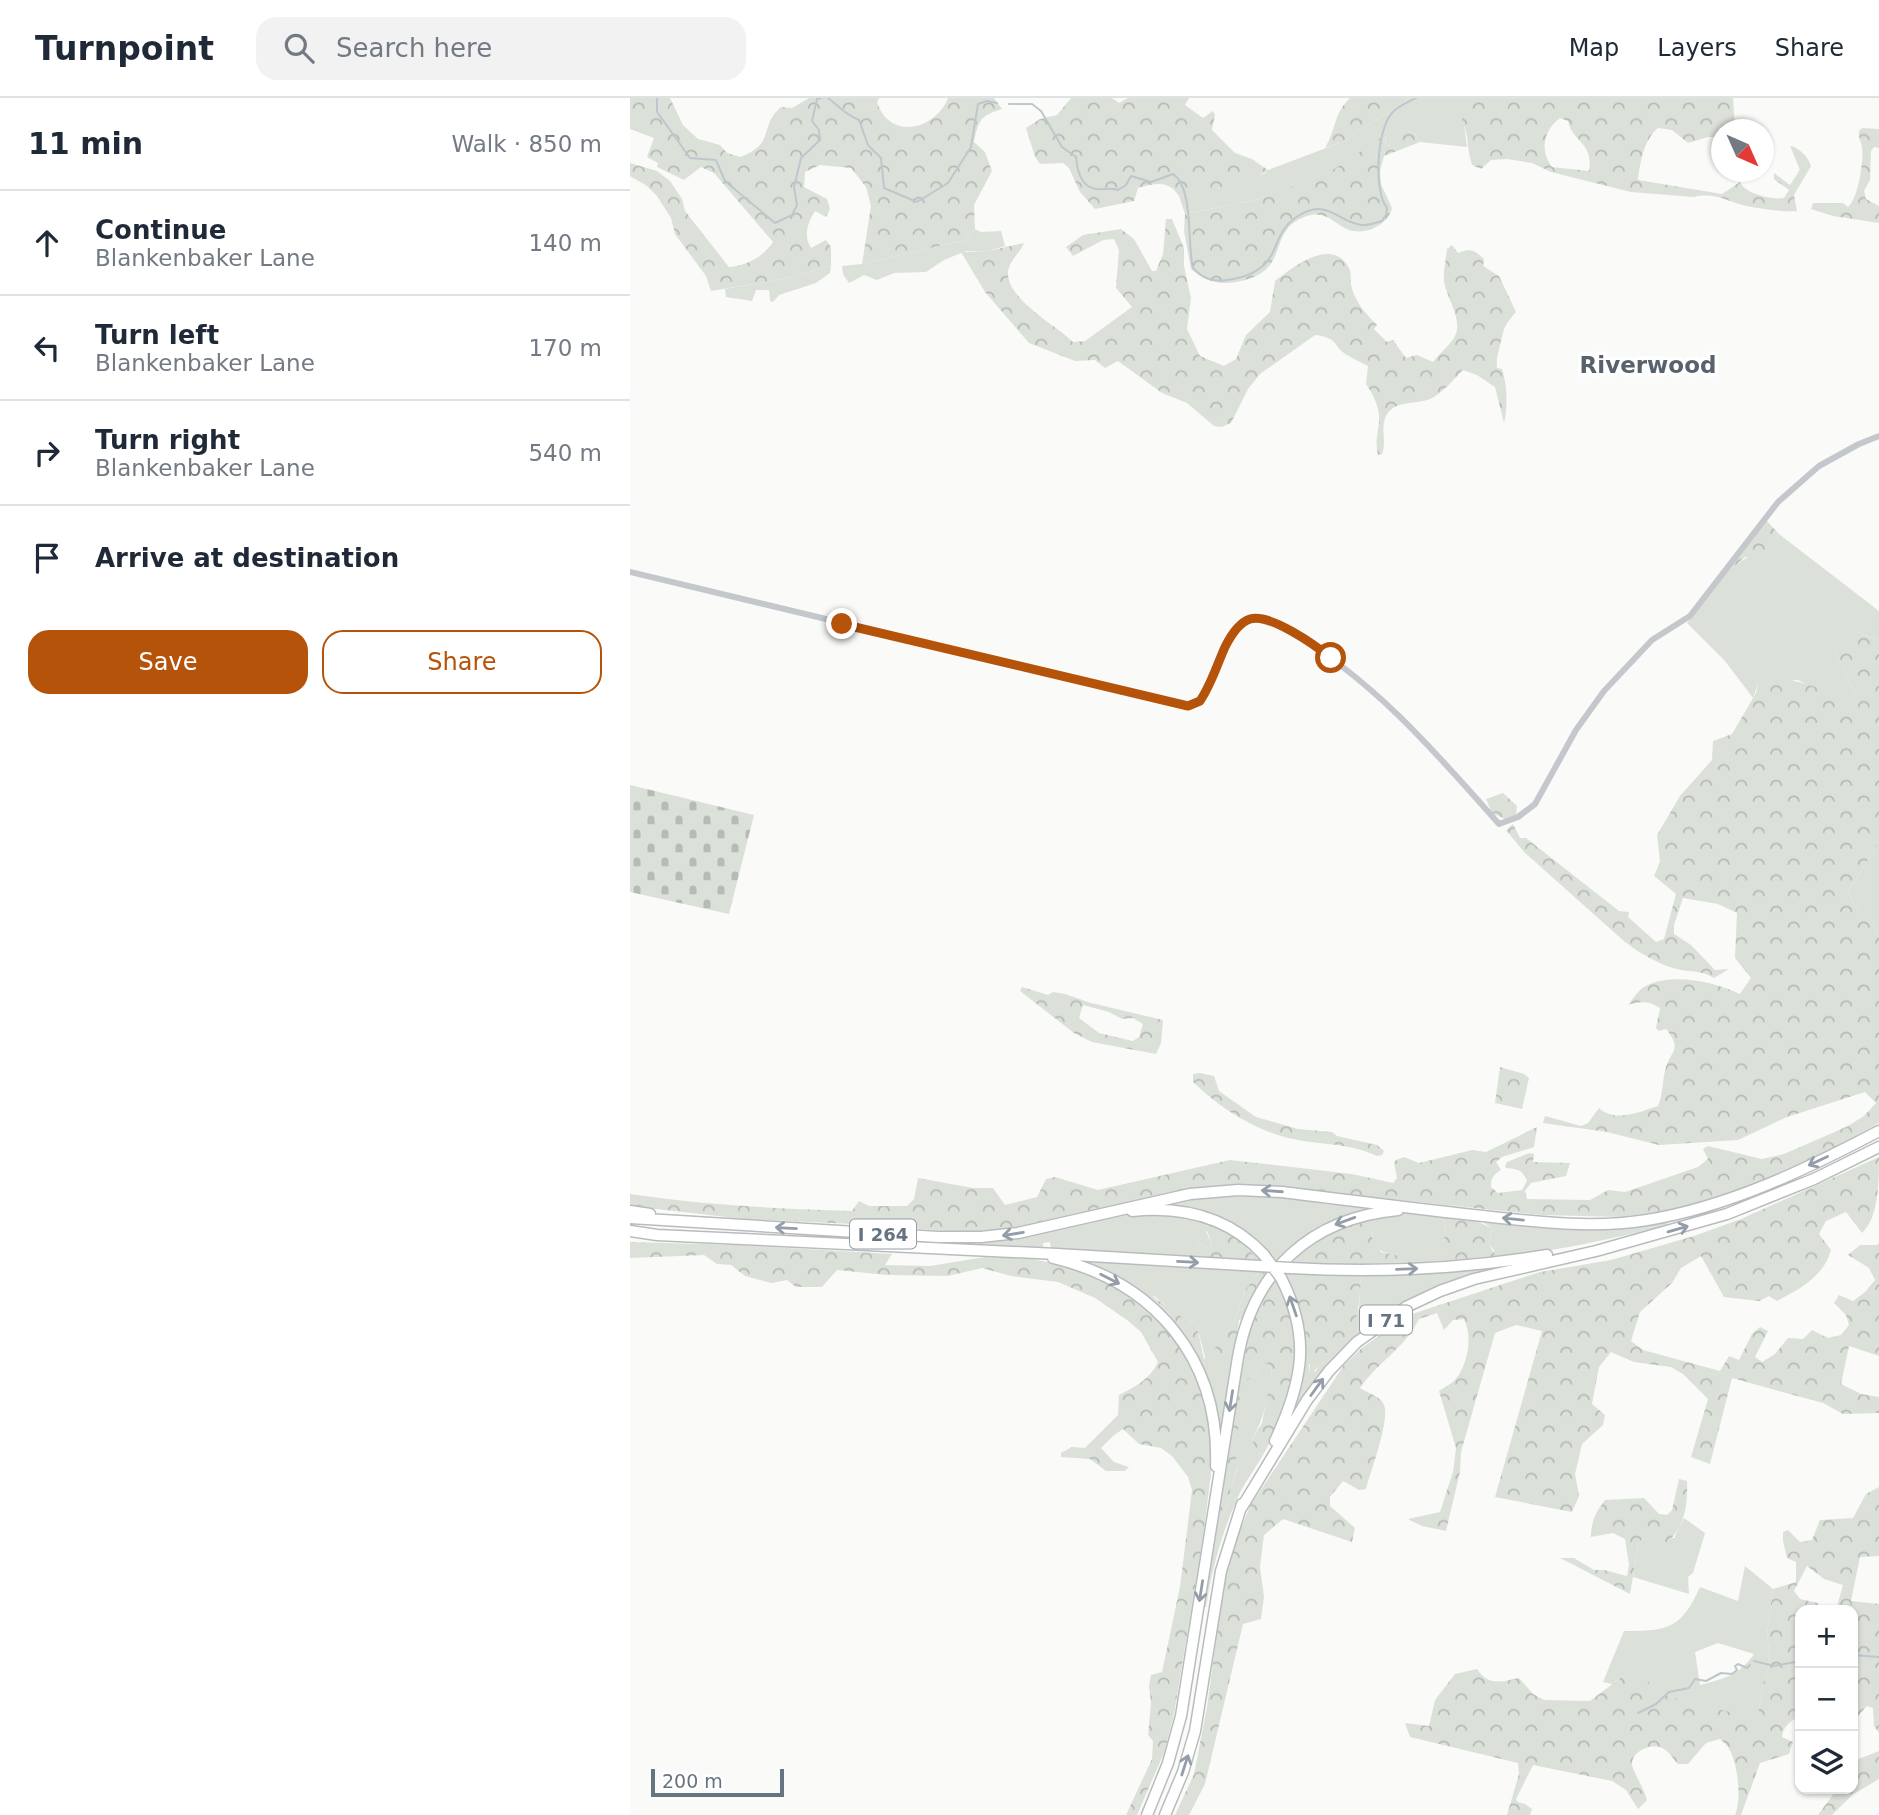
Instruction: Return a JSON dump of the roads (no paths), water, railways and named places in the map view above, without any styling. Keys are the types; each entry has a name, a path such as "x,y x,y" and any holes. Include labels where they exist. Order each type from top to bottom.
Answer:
{"highway":[{"path":"1080,1219 1174,1196 1238,1190 1282,1192 1568,1225 1647,1220 1691,1210 1756,1187 1826,1158 1879,1130"},
{"name":"I 71","path":"1165,1815 1183,1772 1195,1731 1222,1571 1242,1507 1316,1387 1343,1356 1377,1326 1421,1299 1457,1284 1596,1251 1745,1208 1879,1147"},
{"path":"1147,1815 1168,1763 1181,1716 1240,1344 1247,1318 1259,1292 1290,1255 1324,1230 1367,1214 1412,1208"},
{"path":"1080,1219 1145,1210 1190,1212 1229,1227 1264,1255 1281,1278 1293,1305 1300,1335 1298,1381 1286,1417 1242,1500 1242,1507"},
{"path":"630,1211 685,1220"},
{"name":"I 264","path":"630,1219 685,1220 963,1238 1018,1233 1080,1219"},
{"name":"I 264","path":"630,1231 657,1235 1022,1254"},
{"path":"630,1238 657,1235"},
{"path":"1022,1254 1366,1270 1460,1266 1611,1245"},
{"path":"1022,1254 1062,1261 1109,1277 1142,1299 1169,1324 1184,1343 1203,1381 1214,1422 1216,1455 1212,1523"}],"street":[{"path":"630,572 1188,706 1203,698 1225,647 1239,627 1253,618 1266,620 1323,651 1379,696 1499,824 1518,817 1535,804 1576,730 1604,691 1652,640 1690,616 1778,502 1819,466 1879,436"}],"waterway":[{"path":"657,98 657,112 690,158 716,160 725,181 775,223 792,215 797,205 794,187 801,158 820,140 819,130 812,121 817,99 821,98"},
{"path":"828,98 859,120 868,145 881,158 884,188 917,202 948,183 971,147 978,104 987,101 997,103"},
{"path":"1009,104 1032,104 1041,111 1062,147 1076,157 1081,177 1091,188 1118,190 1126,185 1131,176 1151,182 1173,174 1180,181 1187,204 1193,268 1204,277 1222,281 1246,275 1264,265 1286,226 1306,212 1323,209 1361,225 1382,221 1387,208 1378,174 1383,132 1392,113 1416,98"},
{"path":"1858,1655 1879,1657"},
{"path":"1754,1661 1774,1666 1795,1662"},
{"path":"1638,1713 1656,1704 1669,1692 1689,1688 1695,1679 1706,1681 1721,1673 1732,1674 1737,1670 1735,1666 1738,1664 1747,1668 1750,1665"}],"district":[{"name":"Riverwood","path":"1648,365"}]}
